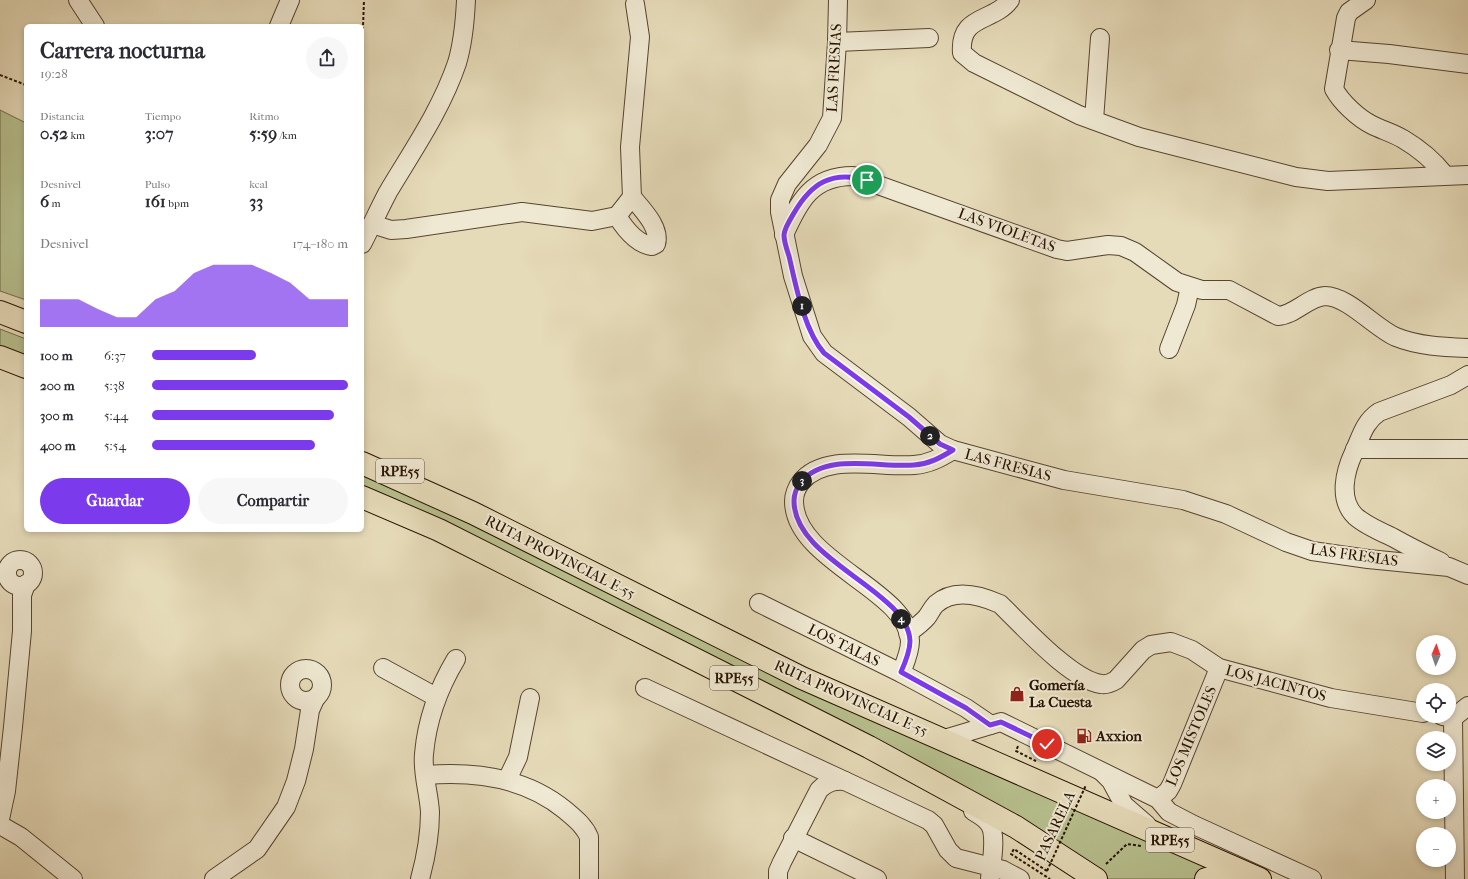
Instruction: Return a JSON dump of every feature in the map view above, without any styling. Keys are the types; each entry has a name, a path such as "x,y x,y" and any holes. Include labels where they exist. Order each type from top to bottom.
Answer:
{"main road":[{"path":"0,312 24,321"},
{"path":"0,321 24,330"},
{"path":"0,357 24,366"},
{"name":"RPE55","path":"364,454 394,466 435,496"},
{"name":"RUTA PROVINCIAL E-55","path":"364,464 435,496 802,678 944,738 1164,838 1260,879"},
{"name":"RUTA PROVINCIAL E-55","path":"364,498 439,530 869,747 1016,826 1094,878"},
{"path":"1206,879 1221,876 1238,879"}],"street":[{"path":"78,0 94,24"},
{"path":"280,24 290,0"},
{"path":"364,240 388,193 436,111 457,63 463,38 466,0"},
{"name":"LAS FRESIAS","path":"838,0 832,118 818,145 783,191 780,200 780,212 784,235 802,305 817,345 824,353 909,417 940,444 953,450 1064,480 1183,500 1226,514 1286,542 1312,551 1368,559 1450,567 1468,575"},
{"path":"1010,0 1000,9 968,27 961,44 962,53 974,63 1079,115 1146,139 1238,164 1312,180 1328,181 1468,175"},
{"path":"1366,0 1349,12 1346,18 1339,50 1334,89 1337,95 1370,124 1401,138 1423,152 1445,175"},
{"path":"617,216 623,225 642,243 652,246 656,244 657,239 653,225 632,197 630,147 640,37 632,1"},
{"path":"837,42 930,38"},
{"path":"1094,120 1100,38"},
{"path":"1339,50 1389,54 1468,64"},
{"name":"LAS VIOLETAS","path":"784,235 801,201 810,191 827,179 840,176 852,176 1057,249 1067,251 1108,245 1120,246 1135,252 1177,282 1202,290 1229,290 1278,316 1286,315 1315,299 1325,296 1336,298 1396,337 1416,343 1468,348"},
{"path":"372,224 391,230 406,229 522,212 592,221 617,216 632,197"},
{"path":"1169,349 1186,305 1190,287"},
{"path":"1450,567 1379,531 1354,514 1348,504 1345,481 1348,465 1366,423 1371,417 1379,412 1451,385 1468,375"},
{"path":"1355,449 1468,449"},
{"path":"901,672 907,659 910,641 901,619 888,603 836,563 805,533 799,525 794,513 794,497 799,484 807,475 825,466 842,464 915,465 931,462 953,450"},
{"path":"0,819 5,798 22,632 21,588"},
{"name":"LOS JACINTOS","path":"908,633 920,624 935,605 944,598 954,595 971,595 986,598 1000,604 1067,667 1101,684 1110,684 1116,680 1143,650 1151,645 1163,642 1181,645 1219,668 1331,698 1416,712"},
{"name":"LOS TALAS","path":"759,603 901,672 966,708 990,725"},
{"path":"420,879 429,829 430,811 424,763 424,749 436,697 456,659"},
{"path":"383,668 436,697"},
{"name":"LOS MISTOLES","path":"1158,799 1168,791 1172,784 1219,668"},
{"path":"645,688 928,820 934,825 948,850 956,858 966,862 995,863 1020,879"},
{"path":"507,780 518,758 530,698"},
{"path":"214,879 256,849 286,807 298,774 310,704"},
{"path":"1456,712 1468,706"},
{"path":"944,738 1001,722 1158,799 1170,812 1194,825 1312,879"},
{"path":"1447,723 1455,879"},
{"name":"RPE55","path":"869,747 895,771 982,816 991,825 995,863"},
{"path":"1099,770 1111,781 1124,805 1164,838"},
{"path":"426,775 453,773 473,774 507,780 541,794 557,804 578,821 589,837 588,879"},
{"path":"778,879 778,871 819,790 824,784 835,780 845,780"},
{"path":"0,825 21,837 72,879"},
{"path":"794,838 877,879"}],"path":[{"path":"363,24 364,0"},
{"path":"0,75 24,84"},
{"path":"1024,749 1018,746 1016,751 1037,761"},
{"name":"PASARELA","path":"1050,879 1011,854 1014,849 1047,871 1086,785 1079,782"},
{"path":"1094,878 1127,844 1142,847"}],"green space":[{"path":"0,110 24,122 24,299 0,291"},
{"path":"0,329 24,338 24,358 0,349"},
{"path":"364,471 1219,869 1193,879 1108,879 1050,837 364,490"}],"place":[{"name":"Gomería La Cuesta","path":"1017,694"},
{"name":"Axxion","path":"1084,736"}],"route":[{"path":"867,180 852,176 840,176 827,179 810,191 801,201 792,216 784,235 793,276 806,320 812,336 824,353 909,417 940,444 953,450 931,462 915,465 887,466 842,464 825,466 813,470 799,484 794,497 794,513 799,525 813,542 836,563 888,603 901,619 905,625 910,641 907,659 901,672 948,697 979,716 990,725 1001,722 1047,744"}]}
